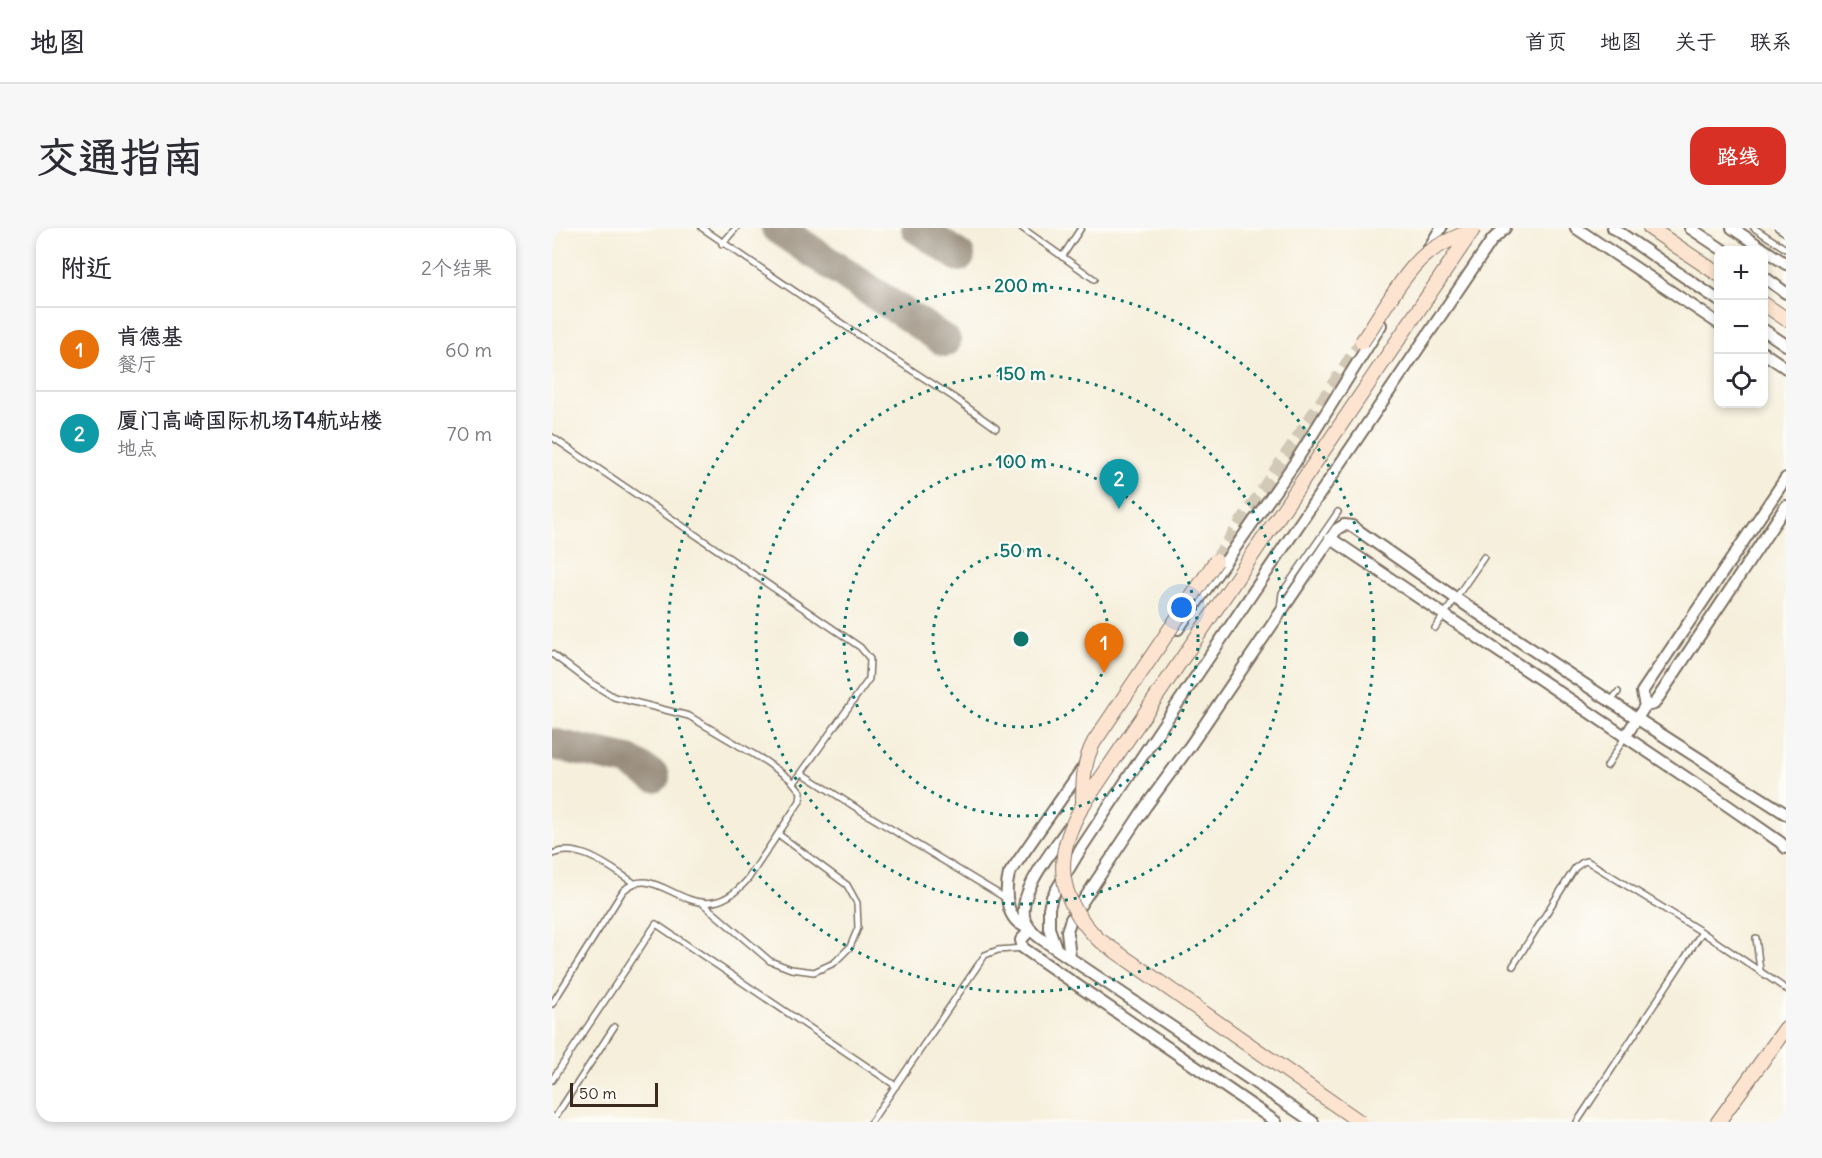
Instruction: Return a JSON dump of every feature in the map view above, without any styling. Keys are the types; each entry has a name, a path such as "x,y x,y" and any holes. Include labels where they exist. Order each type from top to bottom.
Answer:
{"street":[{"path":"1030,928 1016,921 1010,911 1007,881 1014,865 1294,464 1441,228"},
{"path":"1056,948 1048,928 1048,908 1052,897 1082,847 1492,240 1505,228"},
{"path":"1576,228 1714,320"},
{"path":"1612,228 1714,297"},
{"path":"1650,228 1714,271"},
{"path":"1690,228 1718,246"},
{"path":"1732,228 1786,264"},
{"path":"1362,342 1423,256 1475,229"},
{"path":"1360,1122 1098,939 1076,914 1066,892 1062,861 1073,822 1083,805 1475,229"},
{"path":"1313,1122 1040,938 1030,928 1024,917 1024,902 1039,870 1455,267 1475,229"},
{"path":"1768,281 1786,293"},
{"path":"1768,307 1786,319"},
{"path":"1768,333 1786,345"},
{"path":"1765,354 1786,368"},
{"path":"1625,737 1645,705 1642,692 1786,478"},
{"path":"1645,705 1654,704 1786,506"},
{"path":"1070,958 1067,932 1071,919 1330,538 1339,526 1348,524 1454,599 1610,703 1786,814"},
{"path":"1330,538 1772,836 1786,848"},
{"path":"1083,805 1088,752 1216,561"},
{"path":"1030,928 1021,940 1023,948 1276,1122"},
{"path":"1718,1122 1786,1028"}],"lane":[{"path":"702,228 722,244 961,402 996,428"},
{"path":"722,244 736,228"},
{"path":"1022,228 1094,279"},
{"path":"1062,257 1081,228"},
{"path":"1754,228 1786,249"},
{"path":"1778,228 1786,234"},
{"path":"552,437 860,647 870,660 869,679 794,783"},
{"path":"1280,612 1282,593 1338,512"},
{"path":"1435,628 1484,557"},
{"path":"552,654 614,697 689,716 765,761 794,783 801,792 800,801 739,890 726,899 701,903 687,900 647,881 634,883 623,891 552,1004"},
{"path":"1610,703 1618,692"},
{"path":"1607,766 1625,737"},
{"path":"802,773 1007,899"},
{"path":"701,903 770,961 791,969 814,972 834,963 850,947 858,928 857,903 847,885 778,834"},
{"path":"552,854 559,850 587,855 634,883"},
{"path":"1513,966 1575,868 1583,862 1591,862 1702,932 1786,989"},
{"path":"552,1080 656,924 896,1086"},
{"path":"1577,1122 1702,932"},
{"path":"1756,938 1760,970"},
{"path":"871,1122 985,955 998,950 1023,948"},
{"path":"552,1122 614,1027"}],"taxiway":[{"path":"777,228 945,341"},
{"path":"917,228 959,256"},
{"path":"552,744 629,761 654,777"}],"tunnel":[{"path":"1216,561 1362,342"}],"place":[{"name":"厦门高崎国际机场T4航站楼","path":"1119,509"},
{"name":"肯德基","path":"1104,673"}]}
